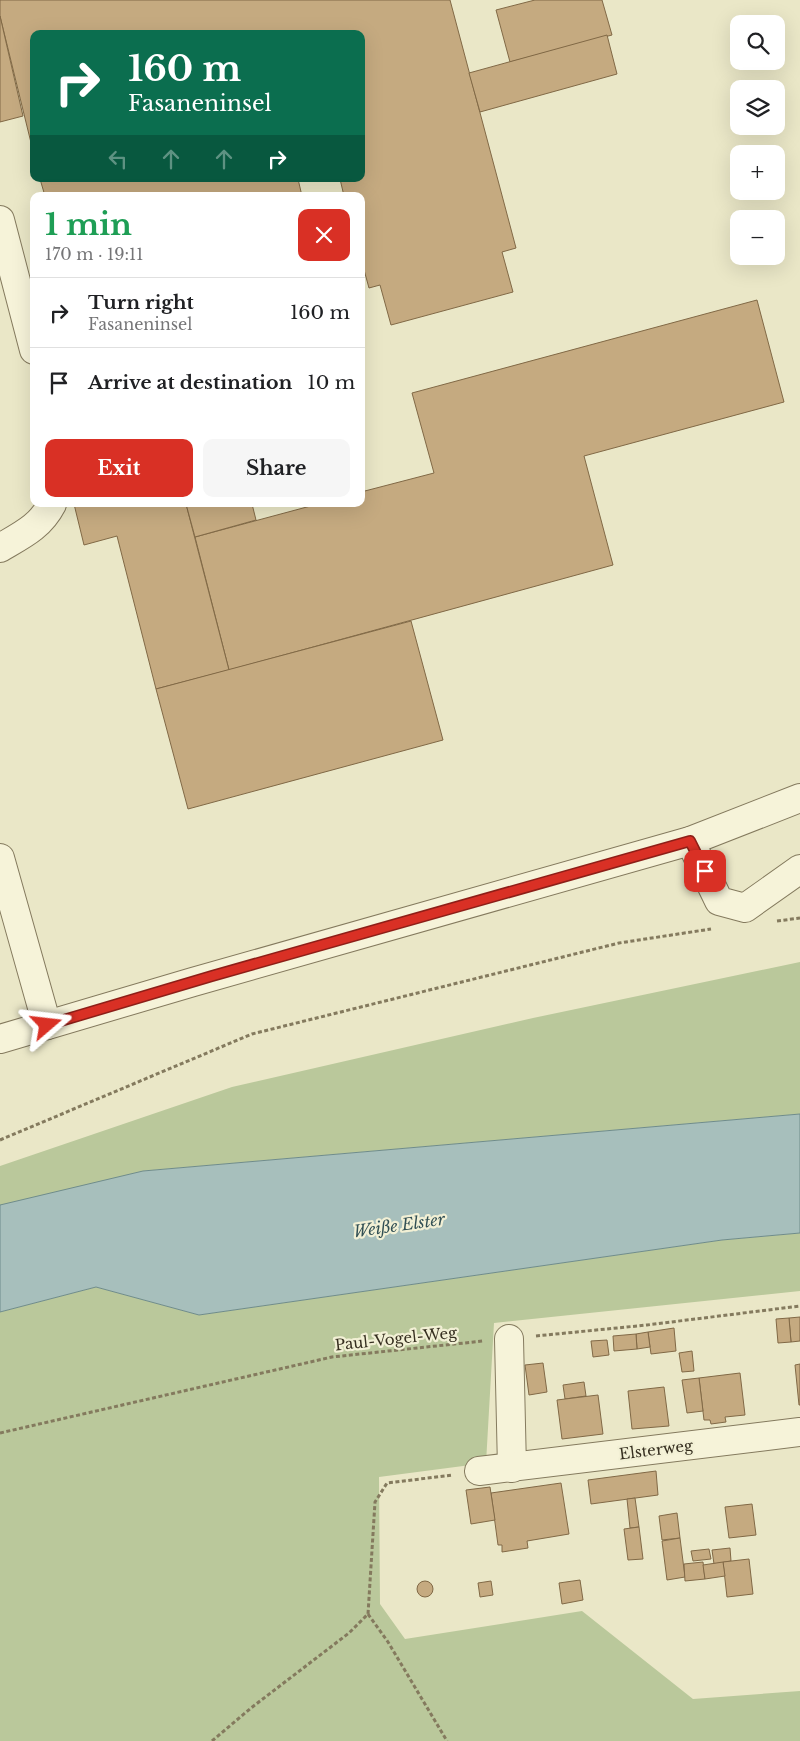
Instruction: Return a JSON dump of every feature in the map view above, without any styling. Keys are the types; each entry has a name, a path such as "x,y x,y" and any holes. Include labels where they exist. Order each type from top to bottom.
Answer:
{"street":[{"path":"0,220 30,335"},
{"path":"0,548 36,526 45,517 50,507"},
{"path":"0,1039 212,976 690,841 800,798"},
{"path":"690,841 719,901 745,908 800,869"},
{"path":"0,858 47,1025"},
{"path":"510,1339 512,1468"},
{"name":"Elsterweg","path":"479,1472 800,1432"}],"path":[{"path":"0,1140 252,1034 619,943"},
{"name":"Paul-Vogel-Weg","path":"0,1432 332,1357 647,1325 800,1306"},
{"path":"447,1741 388,1642 368,1614 375,1502 388,1483 479,1472"},
{"path":"212,1741 251,1708 349,1633 368,1614"}],"green space":[{"path":"800,962 800,1114 143,1171 0,1210 0,1166 232,1087 533,1018"},
{"path":"800,1233 800,1291 494,1323 486,1463 379,1477 380,1604 405,1639 582,1611 693,1699 800,1691 800,1741 0,1741 0,1312 96,1287 199,1315 722,1240"}],"water":[{"name":"Weiße Elster","path":"800,1114 800,1233 722,1240 199,1315 96,1287 0,1312 0,1205 143,1171"}],"building":[{"path":"0,0 450,0 516,248 502,252 513,292 391,325 380,285 369,288 365,274 365,192 343,192 341,182 365,182 365,30 30,30 30,139 0,16"},
{"path":"535,0 602,0 612,35 510,62 496,10"},
{"path":"0,16 23,116 0,122"},
{"path":"607,35 617,74 480,112 469,73"},
{"path":"41,182 299,182 301,192 44,192"},
{"path":"757,300 784,402 584,456 613,565 229,670 195,537 307,507 365,507 365,491 434,473 412,393"},
{"path":"75,507 187,507 229,670 156,689 117,536 84,545"},
{"path":"187,507 253,507 256,520 195,537"},
{"path":"411,621 443,740 188,809 156,689"},
{"path":"800,1317 800,1341 791,1342 789,1318"},
{"path":"789,1318 791,1342 778,1343 776,1319"},
{"path":"674,1328 676,1351 651,1354 648,1332"},
{"path":"648,1332 650,1347 637,1349 636,1334"},
{"path":"636,1334 637,1349 614,1351 613,1336"},
{"path":"607,1340 609,1355 593,1357 591,1341"},
{"path":"692,1351 694,1371 682,1372 679,1353"},
{"path":"543,1363 547,1392 529,1395 525,1365"},
{"path":"800,1364 800,1405 799,1405 795,1365"},
{"path":"740,1373 745,1415 725,1417 726,1422 711,1424 710,1420 704,1420 699,1378"},
{"path":"699,1378 703,1411 687,1413 682,1380"},
{"path":"584,1382 586,1396 565,1399 563,1385"},
{"path":"664,1387 669,1426 632,1429 628,1391"},
{"path":"598,1395 603,1434 562,1439 557,1400"},
{"path":"656,1471 658,1495 591,1504 588,1480"},
{"path":"561,1483 569,1534 527,1541 528,1548 502,1552 502,1545 498,1545 491,1493"},
{"path":"490,1487 495,1520 471,1524 466,1490"},
{"path":"635,1498 639,1527 630,1528 627,1499"},
{"path":"752,1504 756,1535 729,1538 725,1507"},
{"path":"677,1513 680,1538 662,1540 659,1516"},
{"path":"639,1527 643,1559 628,1560 624,1529"},
{"path":"680,1538 685,1577 667,1580 662,1541"},
{"path":"730,1548 731,1561 714,1564 712,1550"},
{"path":"709,1549 711,1559 693,1561 691,1551"},
{"path":"749,1559 753,1594 727,1597 723,1562"},
{"path":"703,1562 705,1579 685,1581 684,1564"},
{"path":"723,1562 725,1576 705,1579 703,1565"},
{"path":"580,1580 583,1600 562,1604 559,1583"},
{"path":"422,1581 428,1581 433,1586 431,1595 422,1597 417,1592 417,1586"},
{"path":"491,1581 493,1595 480,1597 478,1583"}],"route":[{"path":"47,1025 212,976 690,841 705,871"}]}
